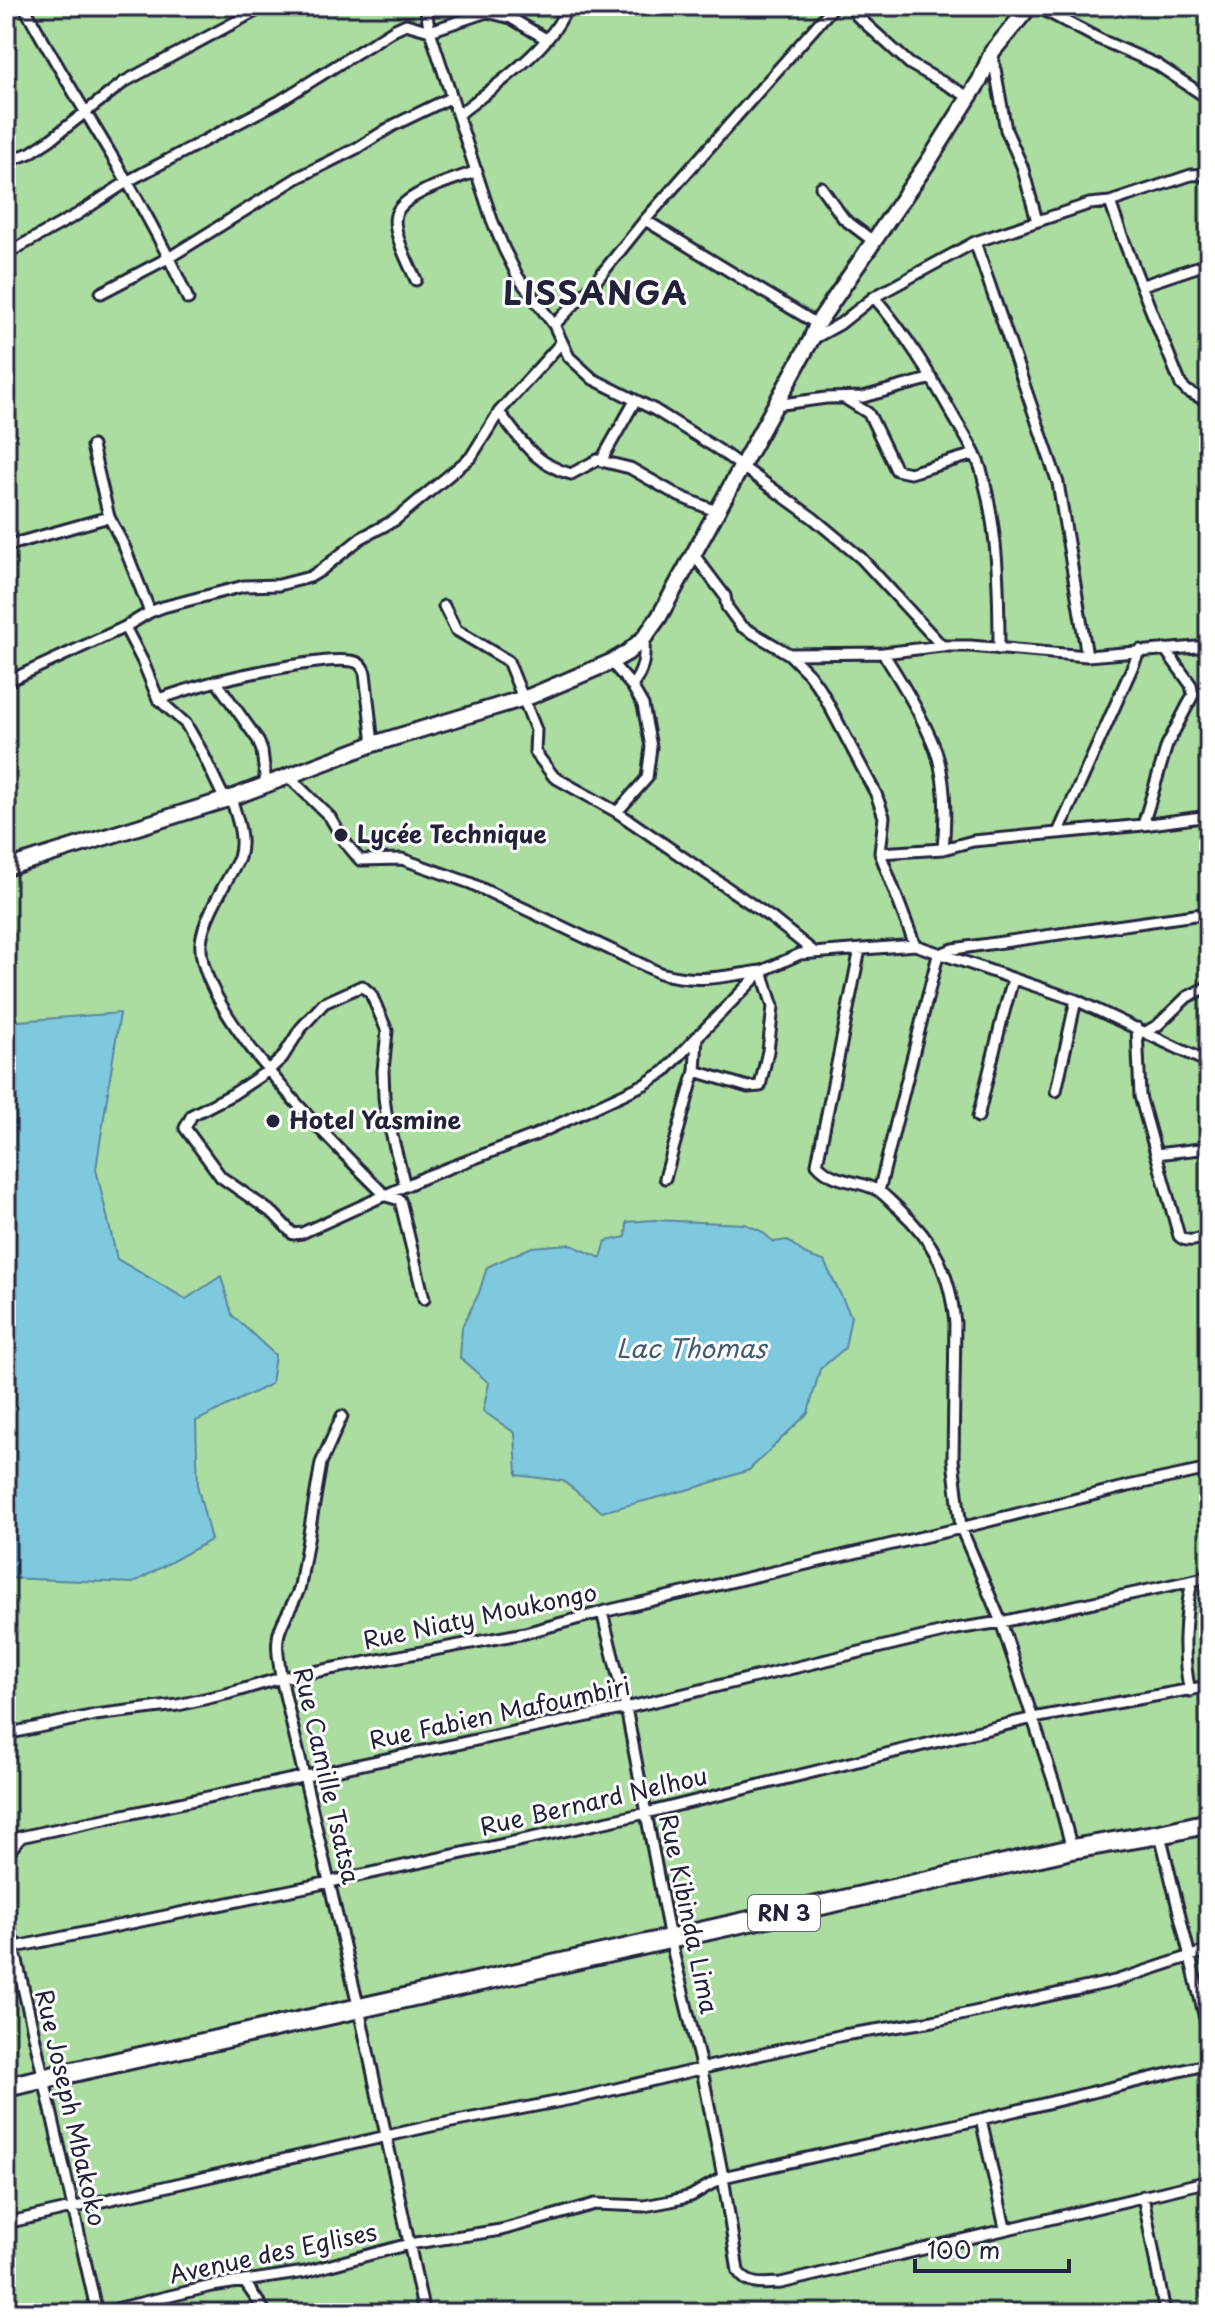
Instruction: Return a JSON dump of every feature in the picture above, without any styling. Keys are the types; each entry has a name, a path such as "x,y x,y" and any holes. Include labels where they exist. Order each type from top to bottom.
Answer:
{"highway":[{"name":"RN 3","path":"6,2087 1072,1849 1209,1823"}],"street":[{"path":"24,6 84,113 128,181 170,257 188,299"},
{"path":"6,162 30,153 50,140 124,82 265,6"},
{"path":"425,6 430,31 492,220 504,249 525,286 554,325 569,357 593,379 665,416 743,465 813,518 861,558 942,646"},
{"path":"459,114 520,66 562,19 567,6"},
{"path":"554,325 591,287 645,220 834,6"},
{"path":"853,6 856,15 910,64 969,97"},
{"path":"6,868 228,798 373,744 523,699 627,653 644,638 659,617 817,324 930,159 980,80 992,52 1033,6 1156,64 1209,99"},
{"path":"6,254 78,214 128,181 278,102 406,24 430,31 487,12 511,18 546,39"},
{"path":"992,52 1006,130 1022,166 1037,221"},
{"path":"101,293 170,257 305,173 452,97"},
{"path":"416,280 395,226 395,216 400,206 410,198 477,171"},
{"path":"811,340 840,324 874,297 975,242 1089,204 1110,202 1191,175 1209,174"},
{"path":"821,187 844,219 873,241"},
{"path":"1110,202 1181,385 1209,402"},
{"path":"645,220 817,324"},
{"path":"975,242 1058,483 1087,656"},
{"path":"1143,285 1209,263"},
{"path":"874,297 932,378 982,472 999,570 999,649"},
{"path":"6,682 125,627 150,612 234,588 279,585 310,577 361,538 395,520 476,451 499,412 561,343"},
{"path":"775,405 863,397 932,378"},
{"path":"844,398 868,413 896,470 910,473 975,454"},
{"path":"601,461 635,401"},
{"path":"499,412 529,450 550,467 571,474 593,460 630,468 671,492 718,512"},
{"path":"92,446 109,517 150,612"},
{"path":"10,543 109,517"},
{"path":"694,555 725,596 727,607 741,626 789,654 822,692 876,794 884,817 880,853 915,945"},
{"path":"444,606 456,630 508,661 536,730 535,752 554,777 617,812 773,919 814,952"},
{"path":"125,627 158,699 186,724 228,798 242,835 239,858 203,931 203,968 221,1005 303,1111 386,1196 400,1200 424,1299"},
{"path":"632,686 643,668 644,638"},
{"path":"789,654 883,653 942,646 1087,656 1209,646"},
{"path":"1143,825 1167,745 1193,695 1191,685 1165,649"},
{"path":"1058,833 1140,650"},
{"path":"883,653 911,699 936,753 945,823 943,849"},
{"path":"158,699 216,681 330,661 360,664 365,673 373,744"},
{"path":"611,662 632,686 643,705 651,747 649,773 644,783 617,812"},
{"path":"216,681 258,740 266,783"},
{"path":"288,776 330,817 360,860 402,859 456,878 660,973 695,980 762,971 791,957 814,952 915,945 1076,1000 1209,1063"},
{"path":"880,853 943,849 973,841 1209,816"},
{"path":"938,955 953,949 1209,913"},
{"path":"860,949 817,1164 831,1176 879,1191 927,1238 938,1255 953,1301 955,1323 953,1460 961,1528 1001,1622 1072,1849"},
{"path":"879,1191 938,955"},
{"path":"405,1186 384,1097 387,1031 371,994 362,986 324,1003 301,1028 282,1058 269,1070 233,1094 192,1115 185,1128 221,1177 274,1214 293,1234 307,1232 405,1186 513,1144 645,1084 665,1071 762,971"},
{"path":"695,1071 748,1087 760,1086 773,1007 762,971"},
{"path":"978,1117 1013,979"},
{"path":"1142,1030 1158,1025 1187,997 1209,986"},
{"path":"1056,1091 1076,1000"},
{"path":"1142,1030 1140,1096 1179,1236 1189,1241 1209,1236"},
{"path":"665,1178 695,1071 697,1037"},
{"path":"1156,1154 1209,1148"},
{"name":"Rue Camille Tsatsa","path":"342,1416 321,1463 300,1586 278,1639 281,1678 359,2009 424,2313"},
{"name":"Rue Niaty Moukongo","path":"6,1734 95,1715 178,1705 281,1678 525,1633 602,1612 1209,1469"},
{"name":"Rue Fabien Mafoumbiri","path":"6,1840 626,1708 956,1629 1209,1577"},
{"path":"1190,1691 1185,1657 1187,1601 1192,1582"},
{"name":"Rue Kibinda Lima","path":"602,1612 626,1708 670,1939 702,2070 738,2271 742,2278 757,2284 781,2283 1209,2181"},
{"name":"Rue Bernard Nelhou","path":"10,1948 646,1813 1033,1718 1209,1686"},
{"path":"1160,1834 1209,2035"},
{"path":"6,1855 21,1837"},
{"name":"Rue Joseph Mbakoko","path":"6,1912 10,1948 98,2313"},
{"path":"6,2223 457,2121 582,2097 843,2035 933,2021 1115,1981 1209,1950"},
{"name":"Avenue des Eglises","path":"98,2313 212,2286 305,2272 409,2244 501,2230 595,2204 644,2206 671,2201 691,2196 723,2177 1209,2064"},
{"path":"981,2119 1005,2228"},
{"path":"1143,2196 1164,2307"},
{"path":"244,2281 266,2313"}],"green space":[{"path":"6,6 1209,6 1209,2313 6,2313"}],"water":[{"path":"120,1013 96,1169 117,1259 186,1299 221,1276 232,1315 275,1355 271,1384 196,1421 198,1489 211,1540 133,1583 6,1578 6,1022"},
{"name":"Lac Thomas","path":"654,1220 745,1224 761,1231 774,1242 787,1240 808,1256 824,1261 851,1316 845,1348 820,1369 808,1413 749,1470 602,1512 563,1481 517,1475 515,1433 483,1411 489,1383 460,1358 462,1327 479,1293 487,1267 532,1247 569,1244 601,1258 606,1241 626,1237 627,1222"}],"place":[{"name":"Lycée Technique","path":"341,835"},
{"name":"Hotel Yasmine","path":"273,1121"}],"district":[{"name":"LISSANGA","path":"596,294"}]}
